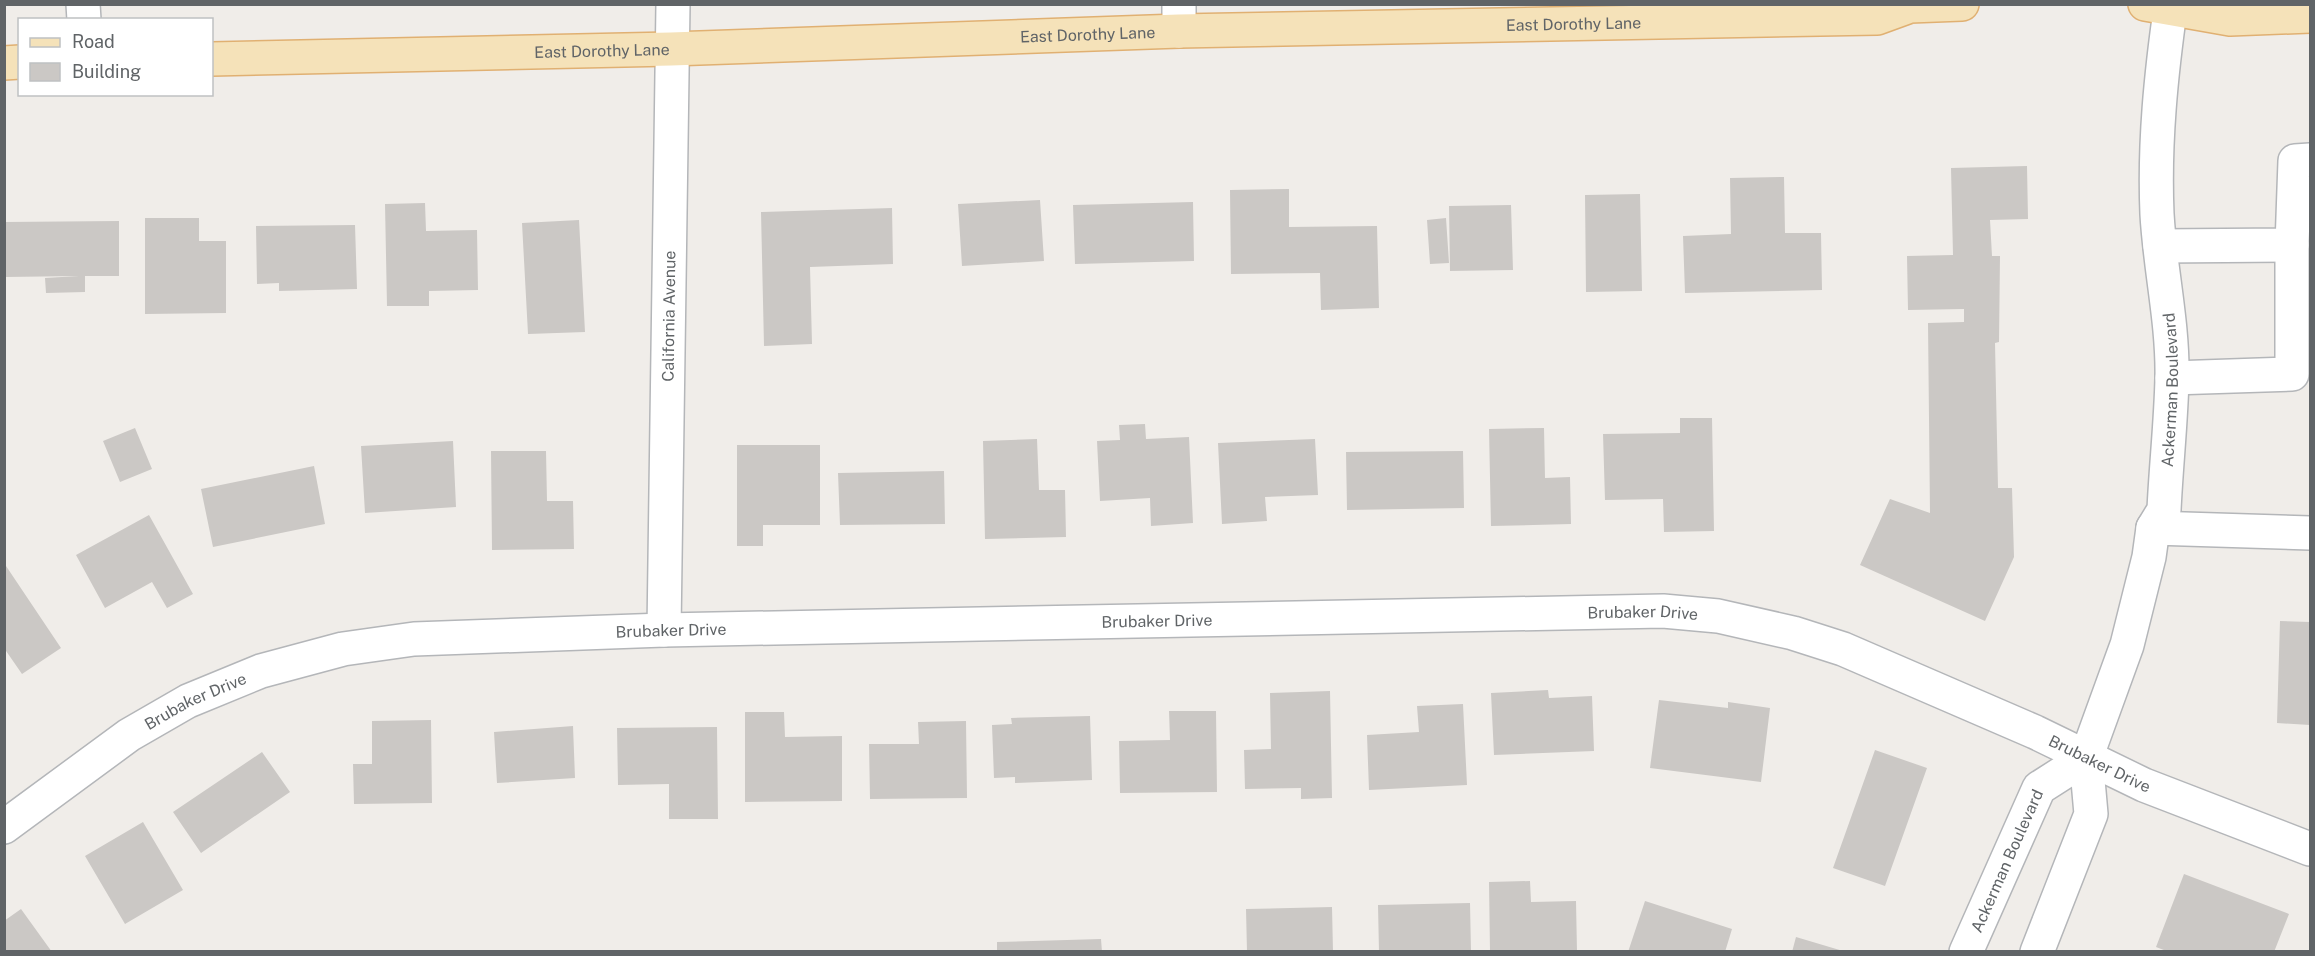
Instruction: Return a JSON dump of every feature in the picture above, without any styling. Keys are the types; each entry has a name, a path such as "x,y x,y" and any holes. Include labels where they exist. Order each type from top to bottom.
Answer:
{"main road":[{"name":"East Dorothy Lane","path":"213,59 671,50 1179,18 1678,13 1876,18 1910,6 1962,4"},
{"path":"2162,6 2229,19 2310,16"}],"street":[{"name":"California Avenue","path":"664,630 673,4"},
{"name":"Ackerman Boulevard","path":"2037,951 2091,814 2086,758 2127,645 2149,557 2153,528 2163,510 2172,378 2170,314 2160,246 2157,163 2162,6"},
{"path":"2172,378 2301,374 2292,245 2295,161 2310,160"},
{"path":"2160,246 2292,245"},
{"path":"2153,528 2310,533"},
{"name":"Brubaker Drive","path":"4,827 129,735 188,702 261,671 343,649 414,639 664,630 1663,611 1740,621 1793,633 1843,649 2036,732 2153,789 2310,849"},
{"name":"Ackerman Boulevard","path":"1966,951 2039,788 2086,758"}],"building":[{"path":"2027,166 2028,219 1990,220 1992,256 2000,256 1999,342 1995,343 1998,488 2012,488 2014,557 1985,621 1860,565 1890,499 1930,513 1928,323 1964,322 1964,309 1908,310 1907,256 1953,255 1951,168"},
{"path":"1784,177 1785,233 1821,233 1822,290 1685,293 1683,236 1731,234 1730,178"},
{"path":"1289,189 1289,227 1377,226 1379,308 1321,310 1320,273 1231,274 1230,190"},
{"path":"1640,194 1642,291 1586,292 1585,195"},
{"path":"1040,200 1044,261 962,266 958,204"},
{"path":"1193,202 1194,261 1075,264 1073,205"},
{"path":"425,203 426,231 477,230 478,290 429,291 429,306 387,306 385,204"},
{"path":"1511,205 1513,270 1450,271 1449,206"},
{"path":"892,208 893,264 810,267 812,344 764,346 761,212"},
{"path":"145,218 199,218 199,241 226,241 226,313 145,314"},
{"path":"1446,218 1449,263 1430,264 1427,220"},
{"path":"579,220 585,332 528,334 522,223"},
{"path":"119,221 119,276 85,276 85,292 46,293 45,278 79,276 5,277 5,222"},
{"path":"355,225 357,289 279,291 279,283 257,284 256,226"},
{"path":"1680,418 1712,418 1714,531 1664,532 1663,499 1605,500 1603,434 1680,433"},
{"path":"1145,424 1146,439 1189,437 1193,523 1151,526 1150,498 1100,501 1097,441 1120,440 1119,425"},
{"path":"135,428 152,469 120,482 103,441"},
{"path":"1544,428 1545,478 1570,477 1571,524 1491,526 1489,429"},
{"path":"1037,439 1039,490 1065,490 1066,537 985,539 983,441"},
{"path":"1315,439 1318,495 1265,497 1267,521 1222,524 1218,443"},
{"path":"453,441 456,507 365,513 361,446"},
{"path":"737,445 820,445 820,525 763,525 763,546 737,546"},
{"path":"491,451 546,451 547,501 573,501 574,549 492,550"},
{"path":"1463,451 1464,508 1347,510 1346,452"},
{"path":"314,466 325,524 213,547 201,489"},
{"path":"944,471 945,524 840,525 838,473"},
{"path":"149,515 193,594 167,608 152,582 105,608 76,555"},
{"path":"4,563 61,648 22,674 4,648"},
{"path":"2280,621 2310,622 2310,725 2277,723"},
{"path":"1548,690 1549,698 1592,696 1594,751 1494,755 1491,693"},
{"path":"1330,691 1332,798 1301,799 1301,788 1245,789 1244,750 1271,749 1270,693"},
{"path":"1659,700 1728,708 1728,702 1770,708 1761,782 1650,768"},
{"path":"1463,704 1467,785 1369,790 1367,735 1419,732 1417,706"},
{"path":"1169,711 1216,711 1217,792 1120,793 1119,741 1170,740"},
{"path":"745,712 784,712 785,737 842,736 842,801 745,802"},
{"path":"1090,716 1092,780 1015,783 1015,777 994,778 992,725 1012,724 1011,718"},
{"path":"431,720 432,803 354,804 353,764 372,764 372,721"},
{"path":"966,721 967,798 870,799 869,744 919,744 918,722"},
{"path":"573,726 575,778 497,783 494,732"},
{"path":"717,727 718,819 669,819 669,784 618,785 617,728"},
{"path":"1875,750 1927,768 1885,886 1833,868"},
{"path":"262,752 290,792 201,853 173,812"},
{"path":"143,822 183,890 125,924 85,856"},
{"path":"2184,874 2289,914 2274,952 2169,952 2156,947"},
{"path":"1530,881 1531,902 1576,901 1577,952 1490,952 1489,882"},
{"path":"1645,901 1732,929 1725,952 1628,952"},
{"path":"1470,903 1471,952 1379,952 1378,905"},
{"path":"1332,907 1333,952 1247,952 1246,909"},
{"path":"21,909 52,952 4,952 4,921"},
{"path":"1796,937 1843,951 1843,952 1792,952"},
{"path":"1101,939 1102,952 997,952 997,942"}]}
